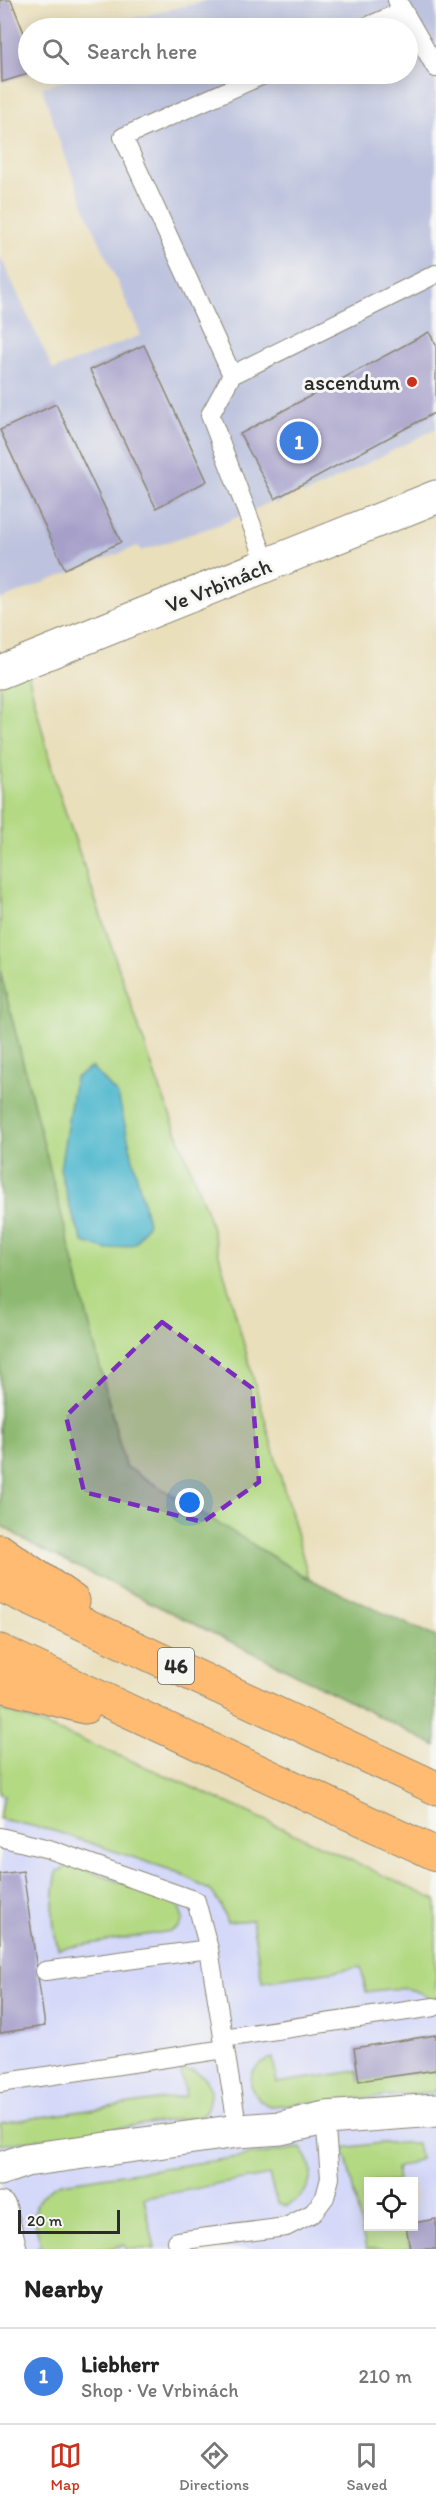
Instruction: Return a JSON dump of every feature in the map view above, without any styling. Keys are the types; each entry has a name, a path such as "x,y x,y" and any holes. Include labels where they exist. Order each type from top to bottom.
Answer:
{"main road":[{"path":"0,1551 146,1652"},
{"name":"46","path":"0,1585 436,1788"},
{"path":"0,1651 436,1854"},
{"path":"0,1685 173,1730"}],"street":[{"name":"Ve Vrbinách","path":"0,672 436,497"},
{"path":"0,2169 26,2160 238,2131 281,2128 325,2118 436,2110"},
{"path":"0,2209 10,2249"}],"lane":[{"path":"380,18 400,6"},
{"path":"418,37 436,68"},
{"path":"232,375 123,138 243,84"},
{"path":"267,565 210,415 232,375 436,274"},
{"path":"0,1837 49,1849 196,1901 209,1949 238,2131"},
{"path":"45,1971 209,1949"},
{"path":"0,2083 434,2007"},
{"path":"177,2241 285,2227 312,2213 325,2197 330,2178 325,2118"}],"highlighted area":[{"path":"162,1322 252,1388 259,1482 203,1522 84,1492 66,1416"}],"shaded area":[{"path":"209,0 436,0 436,429 304,495 301,491 276,504 273,501 227,522 141,551 138,546 0,600 0,256 53,370 141,335 86,211 42,87 54,84 418,84 418,18 136,18"},
{"path":"0,1727 436,1905 436,2249 0,2249"}],"green space":[{"path":"27,670 55,781 155,1075 208,1215 309,1579 125,1467 0,971 0,679"},
{"path":"0,971 125,1466 309,1579 436,1637 436,1746 272,1662 35,1546 0,1525"},
{"path":"0,1709 165,1775 436,1900 436,2002 418,1992 403,1988 366,1992 361,1967 262,1982 252,1920 227,1922 212,1892 180,1873 54,1831 0,1819 4,1795 0,1794"},
{"path":"73,1865 174,1902 180,1909 183,1920 179,1927 171,1931 58,1949 53,1910 57,1871"},
{"path":"273,2058 277,2083 357,2071 359,2081 436,2070 436,2092 270,2106 255,2095 251,2080 257,2067"},
{"path":"193,2070 204,2077 211,2090 207,2109 201,2116 0,2145 0,2123 185,2096 181,2071"},
{"path":"381,2143 417,2143 420,2159 396,2168 397,2177 364,2177 364,2231 407,2231 410,2249 366,2249 344,2148"},
{"path":"300,2148 310,2164 310,2180 302,2195 287,2206 277,2203 269,2175 144,2198 155,2249 126,2249 125,2245 106,2249 34,2249 41,2246 35,2217 38,2201 50,2189 61,2183"}],"water":[{"path":"92,1067 118,1095 148,1223 135,1244 107,1250 83,1242 69,1205 60,1169 75,1078"}],"building":[{"path":"0,0 11,0 18,18 18,77 2,82"},
{"path":"429,332 436,345 436,412 275,499 240,434"},
{"path":"144,345 207,481 156,508 90,370"},
{"path":"56,404 121,542 65,569 0,430"},
{"path":"23,1871 45,2026 0,2033 0,1874"},
{"path":"436,2035 436,2070 359,2081 354,2048"},
{"path":"436,2219 436,2249 410,2249 407,2231 418,2231 418,2222"}],"place":[{"name":"ascendum","path":"412,382"},
{"name":"Liebherr","path":"299,441"}]}
